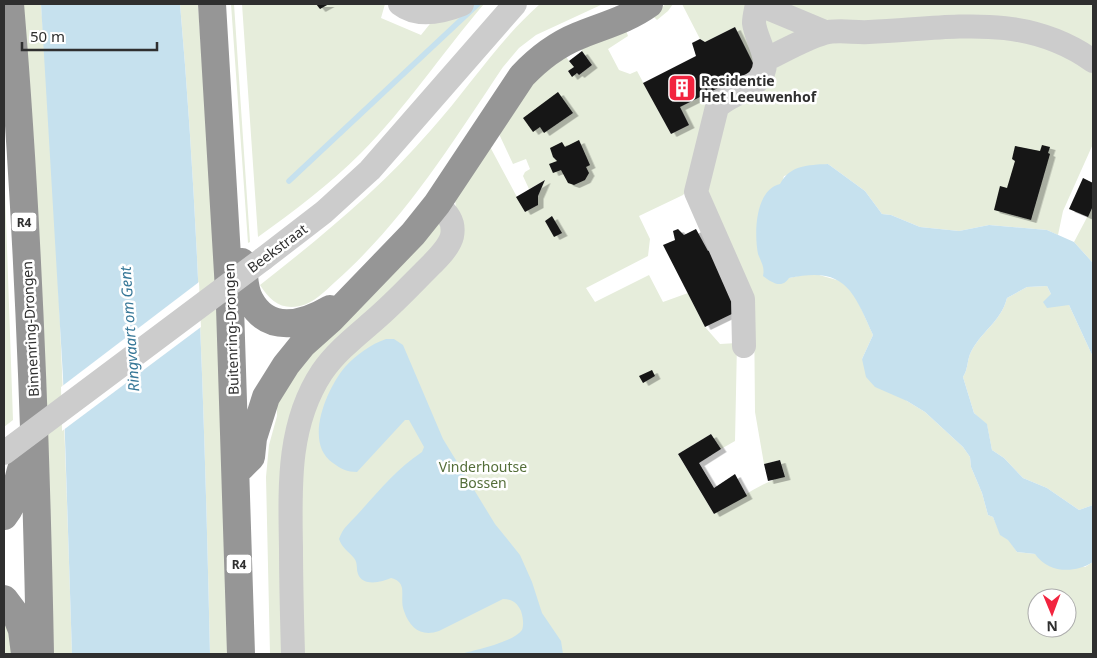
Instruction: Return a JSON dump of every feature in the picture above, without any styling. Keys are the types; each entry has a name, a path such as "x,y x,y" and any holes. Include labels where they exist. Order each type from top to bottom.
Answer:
{"highway":[{"name":"Binnenring-Drongen","path":"10,4 26,241 35,440 40,654"},
{"name":"Buitenring-Drongen","path":"212,4 226,229 237,473 241,654"},
{"path":"237,473 250,456 253,438 262,409 286,365 303,344 331,319 394,254 437,204 522,76 536,60 577,36 626,18 648,4"},
{"path":"226,229 242,264 245,286 250,300 257,310 268,318 284,324 299,324 313,320 351,297"},
{"path":"4,516 14,500 20,467 35,440"},
{"path":"4,599 16,615 22,630 25,654"}],"street":[{"path":"400,4 408,10 420,12 446,11 462,4"},
{"name":"Beekstraat","path":"4,453 324,212 370,170 515,4"},
{"path":"744,346 743,299 696,192 717,107 726,98 751,86 760,78 765,69 765,60 754,22 758,4 825,32 870,32 960,26 1008,28 1057,39 1093,61"},
{"path":"765,60 825,32"},
{"path":"293,654 290,494 292,456 298,424 308,397 322,372 340,350 397,300 442,254 452,238 453,227 450,218 437,204"}],"green space":[{"path":"22,4 41,4 64,410 72,654 53,654"},
{"path":"180,4 198,4 216,263 228,654 210,654 197,247"},
{"path":"231,4 234,4 250,242 248,243"},
{"path":"242,4 385,4 381,18 421,35 446,4 484,4 409,99 361,153 324,187 258,237"},
{"path":"540,4 603,4 536,35 519,48 503,67 446,152 405,207 360,258 323,293 310,302 293,307 287,307 272,300 260,285 371,192 412,152 497,49"},
{"path":"666,4 673,4 657,20 652,15"},
{"path":"682,4 751,4 756,69 735,27 705,42 700,39"},
{"path":"777,4 1093,4 1093,51 1061,33 829,25"},
{"path":"762,10 813,32 768,53"},
{"name":"Vinderhoutse Bossen","path":"626,30 628,36 608,49 619,70 630,74 637,71 671,134 689,125 680,107 709,93 712,100 692,184 683,195 639,216 650,239 648,256 586,288 595,302 649,275 663,302 688,293 705,327 720,344 737,343 735,441 721,449 711,434 678,454 714,514 757,488 785,476 780,460 764,464 755,412 754,304 701,191 722,113 772,67 824,42 851,35 1032,37 1093,66 1093,144 1063,211 1058,235 1047,230 989,225 959,231 920,227 891,215 882,214 865,191 828,164 784,176 759,254 765,269 789,278 812,273 844,282 856,297 873,335 862,359 907,401 925,412 963,447 970,457 971,467 982,493 988,515 993,517 1001,535 1009,540 1017,552 1035,554 1085,567 1093,562 1093,654 300,654 298,453 326,377 459,232 455,200 488,143 525,212 538,205 538,196 545,180 529,189 523,176 530,169 526,159 513,164 499,134 539,75 566,57 574,67 568,71 572,76 577,73 579,75 592,65 582,51 582,47"},
{"path":"4,162 13,420 4,427"},
{"path":"1093,206 1093,263 1074,242"},
{"path":"439,221 447,233 307,388 287,654 270,654 266,477 269,445 277,416 277,393 302,355"},
{"path":"1047,286 1051,294 1069,305 1093,357 1093,505 1079,510 1047,488 1023,478 1004,458 992,450 987,425 974,413 963,377 974,346 1000,314 1007,298 1027,287"},
{"path":"4,612 15,654 4,654"}],"water":[{"name":"Ringvaart om Gent","path":"41,4 180,4 197,247 210,654 72,654 63,377"},
{"path":"828,164 865,191 882,214 891,215 920,227 959,231 989,225 1047,230 1074,242 1093,263 1093,357 1069,305 1047,308 1043,302 1051,294 1047,286 1027,287 1007,298 1000,314 974,346 963,377 974,413 987,424 992,450 1004,458 1023,478 1047,488 1079,510 1093,505 1093,562 1070,570 1054,568 1040,560 1035,554 1017,552 1008,540 1000,535 993,517 988,515 982,493 971,467 970,457 963,447 925,412 907,401 875,387 866,377 862,359 873,335 859,305 844,285 835,279 823,276 808,275 789,278 783,283 777,284 763,276 763,267 758,254 756,235 758,213 765,195 772,188 780,184 789,173 800,167"},
{"path":"386,339 394,339 403,345 443,439 495,524 520,555 532,582 542,613 561,641 563,654 461,654 494,645 518,634 522,630 523,618 518,605 511,600 503,599 439,631 427,633 417,630 410,623 404,611 402,588 398,581 391,578 378,582 368,582 360,578 355,560 340,542 339,539 342,531 388,481 422,452 424,447 409,420 405,420 357,472 344,470 324,454 320,443 319,429 325,401 338,376 364,350"}],"pier":[{"path":"199,282 201,327 62,431 61,387"}],"building":[{"path":"316,4 329,4 320,9"},
{"name":"Residentie Het Leeuwenhof","path":"735,27 756,69 680,107 689,125 671,134 643,83 696,56 692,43 700,39 705,42"},
{"path":"582,51 592,65 579,75 577,73 572,77 568,71 574,67 569,61"},
{"path":"558,92 573,113 544,133 540,127 533,132 523,118"},
{"path":"579,140 590,165 586,167 589,173 585,180 574,185 568,183 561,170 553,173 549,164 557,161 553,157 550,148 562,142 565,147"},
{"path":"1042,145 1050,147 1048,153 1050,154 1031,220 994,210 1000,186 1007,188 1015,161 1012,159 1015,146 1040,151"},
{"path":"1083,178 1093,183 1093,206 1088,217 1069,209"},
{"path":"545,180 538,196 538,205 525,212 516,197"},
{"path":"552,216 562,233 554,237 545,221"},
{"path":"678,229 684,235 696,229 708,251 714,248 738,311 705,327 663,245 675,240 673,231"},
{"path":"652,370 655,376 643,383 639,376"},
{"path":"711,434 721,449 699,463 714,488 735,474 747,496 714,514 678,454"},
{"path":"780,460 785,477 768,481 764,464"}],"waterway":[{"path":"289,181 478,4"}],"place":[{"name":"Residentie Het Leeuwenhof","path":"682,88"}]}
